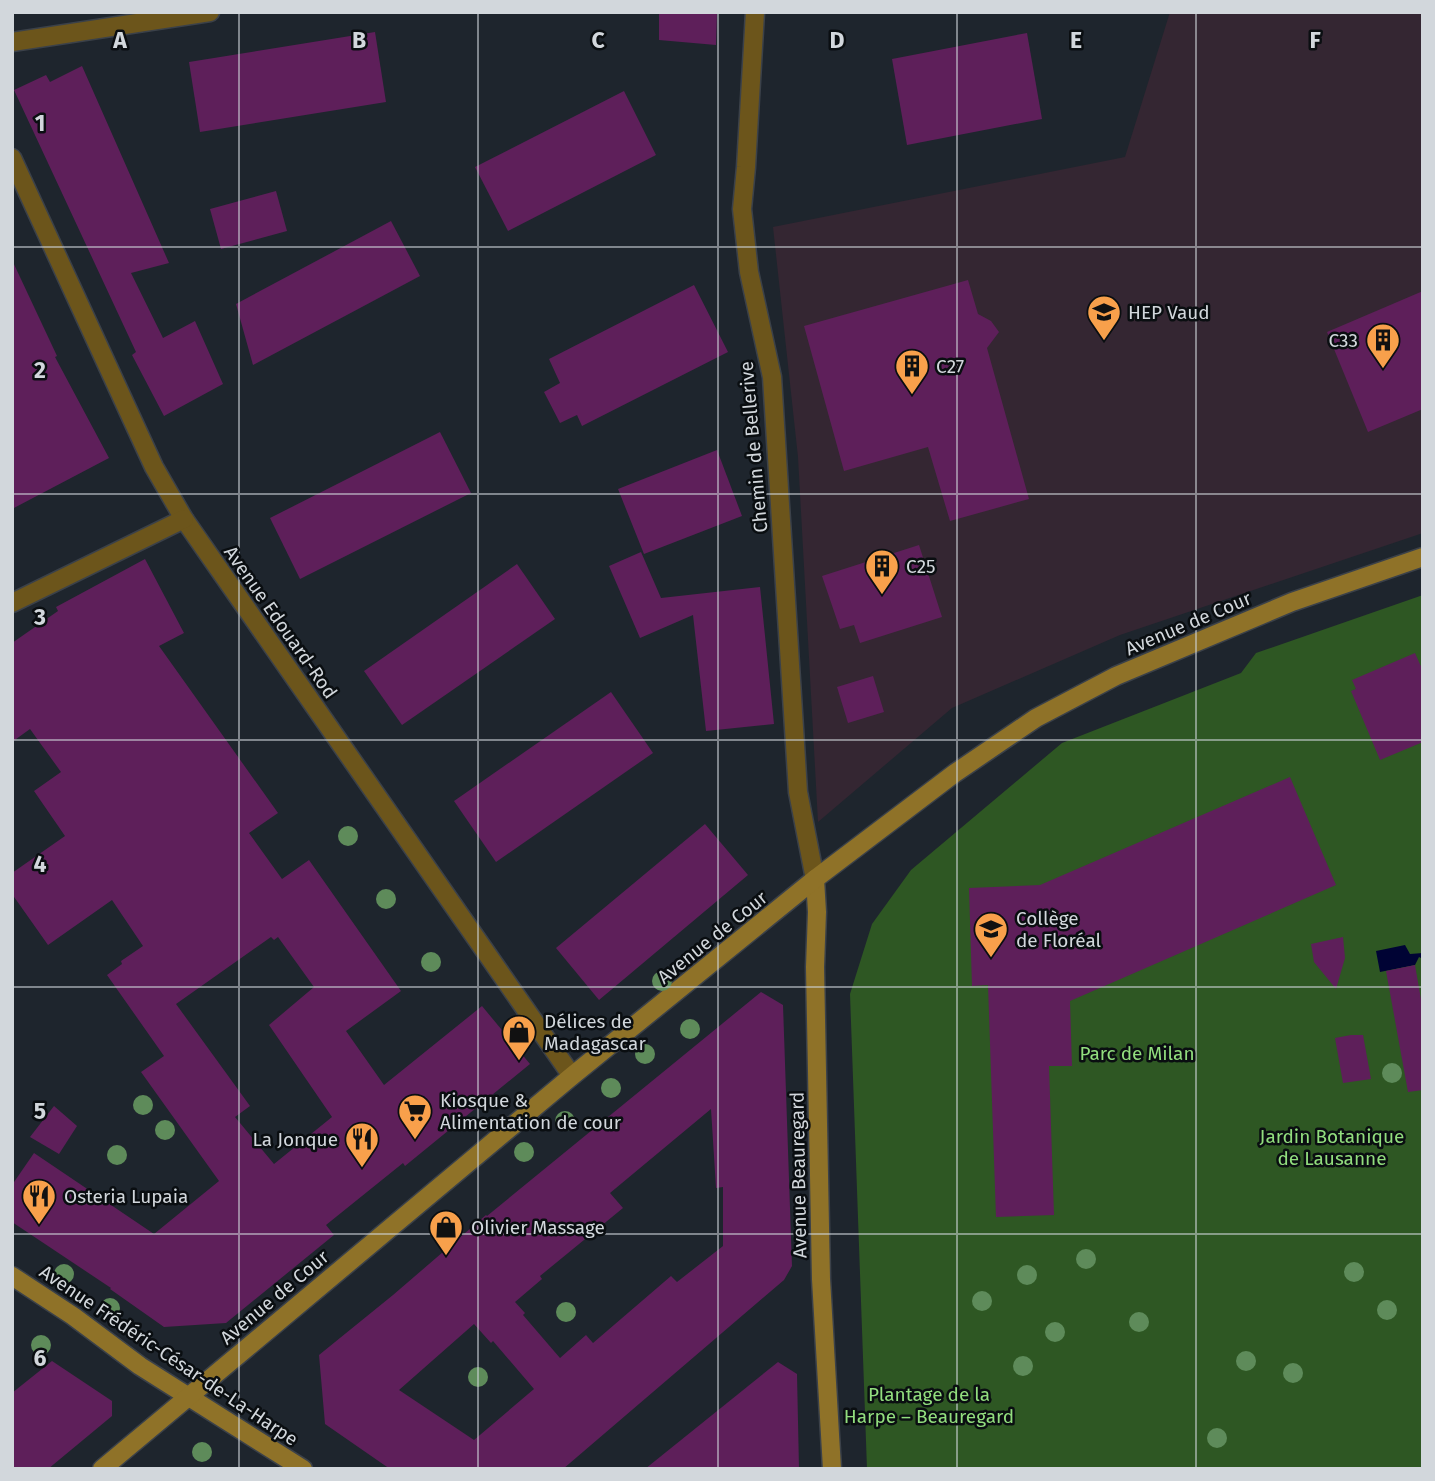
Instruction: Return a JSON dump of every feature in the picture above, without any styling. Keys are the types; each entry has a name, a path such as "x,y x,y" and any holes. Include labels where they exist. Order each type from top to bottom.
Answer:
{"street":[{"path":"12,42 210,12"},
{"name":"Chemin de Bellerive","path":"755,12 742,209 748,272 772,377 798,792 816,880"},
{"name":"Avenue Edouard-Rod","path":"12,158 154,467 184,519 572,1076"},
{"path":"12,603 184,519"},
{"name":"Avenue de Cour","path":"102,1469 572,1076 816,880 955,773 1036,718 1116,676 1292,602 1423,557"},
{"name":"Avenue Beauregard","path":"816,880 821,1279 832,1469"},
{"name":"Avenue Frédéric-César-de-La-Harpe","path":"12,1276 188,1398 303,1469"}],"shaded area":[{"name":"HEP Vaud","path":"1170,12 1423,12 1423,533 1120,635 952,708 818,822 798,457 773,227 1125,157"},
{"path":"1405,945 1410,954 1423,953 1423,959 1419,957 1415,965 1380,972 1376,951"}],"green space":[{"name":"Parc de Milan","path":"1423,595 1423,1469 867,1469 850,994 872,924 911,870 1062,743 1241,673 1256,653"}],"building":[{"path":"659,12 717,12 716,45 659,40"},
{"path":"375,32 386,102 200,132 189,62"},
{"path":"1027,33 1042,119 907,145 892,59"},
{"path":"82,66 169,263 131,273 163,338 195,321 223,384 164,416 132,355 136,352 14,90 46,75 50,82"},
{"path":"624,91 656,155 508,231 475,167"},
{"path":"276,191 287,231 221,249 210,209"},
{"path":"391,221 420,276 253,365 236,304"},
{"path":"12,260 57,356 55,357 109,458 12,509"},
{"name":"C27","path":"968,280 978,314 991,321 999,332 987,348 1029,499 950,521 928,447 844,471 804,326"},
{"path":"694,285 728,352 582,426 577,415 560,423 544,392 560,383 549,359"},
{"name":"C33","path":"1423,291 1423,409 1368,432 1327,332"},
{"path":"440,432 471,493 300,579 270,518"},
{"path":"717,450 742,516 644,554 618,489"},
{"name":"C25","path":"919,545 942,617 860,643 854,625 840,629 822,576"},
{"path":"641,552 661,598 760,587 774,724 706,731 693,615 640,638 609,566"},
{"path":"145,559 184,633 159,646 278,813 249,833 282,879 309,860 401,991 346,1031 384,1085 482,1006 530,1064 405,1166 403,1163 326,1225 334,1235 226,1323 164,1327 12,1222 12,1185 34,1153 154,1234 219,1181 141,1072 164,1056 107,975 122,964 121,961 143,946 112,900 48,945 12,894 12,873 65,836 34,791 61,772 30,729 12,742 12,643 58,611 56,607","holes":["271,937 274,940 278,937 314,987 269,1025 332,1117 274,1164 235,1117 250,1106 176,1004"]},
{"path":"517,564 555,619 402,725 364,671"},
{"path":"1415,653 1423,671 1423,742 1380,760 1351,691 1356,689 1352,680"},
{"path":"873,676 884,712 848,723 837,687"},
{"path":"611,692 653,753 496,862 454,801"},
{"path":"1290,777 1336,885 1070,1001 1072,1066 1049,1066 1054,1215 996,1217 988,985 972,986 969,888 1040,885"},
{"path":"705,824 748,875 599,1000 556,948"},
{"path":"1343,937 1345,958 1336,989 1314,962 1311,944"},
{"path":"1415,965 1423,1011 1423,1090 1408,1092 1386,971"},
{"path":"761,992 783,1005 792,1266 784,1280 563,1469 390,1469 325,1424 319,1355","holes":["711,1109 716,1188 723,1187 723,1246 677,1282 671,1276 593,1343 586,1335 560,1358 515,1302 542,1279 540,1276 623,1208 610,1193","474,1324 491,1343 493,1341 534,1389 474,1440 399,1390"]},
{"path":"1363,1035 1371,1079 1343,1083 1335,1038"},
{"path":"54,1106 77,1126 59,1154 30,1137"},
{"path":"52,1361 112,1401 112,1416 48,1469 12,1469 12,1393"},
{"path":"778,1362 797,1374 799,1469 645,1469"}],"place":[{"name":"HEP Vaud","path":"1104,342"},
{"name":"C33","path":"1383,370"},
{"name":"C27","path":"912,396"},
{"name":"C25","path":"882,596"},
{"name":"Collège de Floréal","path":"991,959"},
{"name":"Délices de Madagascar","path":"519,1062"},
{"name":"Kiosque & Alimentation de cour","path":"415,1141"},
{"name":"La Jonque","path":"362,1169"},
{"name":"Osteria Lupaia","path":"39,1226"},
{"name":"Olivier Massage","path":"446,1257"}],"park label":[{"name":"Jardin Botanique de Lausanne","path":"1332,1147"},
{"name":"Plantage de la Harpe – Beauregard","path":"929,1405"}]}
